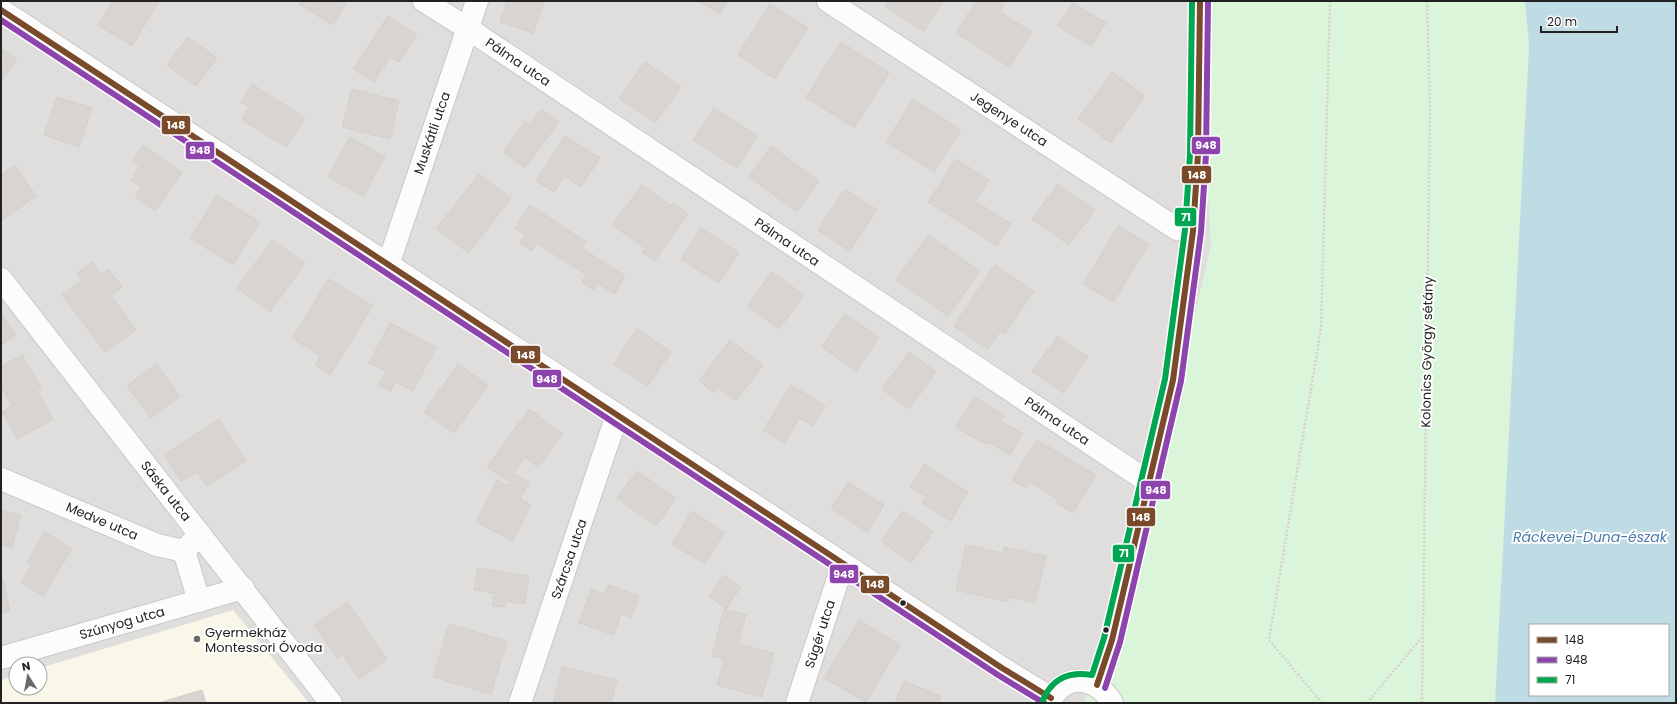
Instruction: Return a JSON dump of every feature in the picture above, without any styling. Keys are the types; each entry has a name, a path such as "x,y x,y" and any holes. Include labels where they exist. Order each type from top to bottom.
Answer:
{"street":[{"name":"Pálma utca","path":"424,1 467,28 1150,483"},
{"name":"Muskátli utca","path":"388,265 477,1"},
{"name":"Jegenye utca","path":"828,1 1177,229 1193,230"},
{"path":"1097,685 1112,640 1173,380 1193,230 1198,154 1200,1"},
{"path":"1,10 1051,700 1062,686 1076,680 1097,685 1107,693 1112,703"},
{"name":"Sáska utca","path":"1,279 331,703"},
{"name":"Szárcsa utca","path":"520,703 617,415"},
{"name":"Medve utca","path":"1,479 158,545 184,551"},
{"path":"199,601 184,551 200,534"},
{"name":"Sügér utca","path":"798,703 843,564"},
{"name":"Szúnyog utca","path":"1,658 243,588"}],"path":[{"path":"1322,703 1269,640 1321,328 1330,1"},
{"name":"Kolonics György sétány","path":"1422,703 1430,109 1427,1"},
{"path":"1367,703 1423,635"}],"shaded area":[{"path":"1,1 1200,1 1201,55 1211,246 1136,569 1084,703 1,703"},
{"name":"Gyermekház Montessori Óvoda","path":"233,610 309,703 1,703 1,680 8,678 8,696 48,696 48,666"}],"green space":[{"path":"1200,1 1525,1 1529,45 1495,703 1084,703 1136,569 1211,246 1201,55"}],"water":[{"name":"Ráckevei-Duna-észak","path":"1525,1 1676,1 1676,703 1495,703 1529,45"}],"building":[{"path":"113,1 159,1 132,46 98,25"},
{"path":"301,1 348,1 332,25 299,4"},
{"path":"507,1 544,1 533,33 500,22"},
{"path":"699,1 728,1 720,14"},
{"path":"889,1 943,1 924,31 885,7"},
{"path":"976,1 1006,1 999,12 1032,32 1010,67 956,33"},
{"path":"1073,3 1106,23 1091,46 1058,26"},
{"path":"770,4 808,28 775,79 738,55"},
{"path":"388,16 417,35 399,62 390,57 374,82 353,69"},
{"path":"188,37 217,58 196,86 167,65"},
{"path":"841,42 889,73 854,128 806,97"},
{"path":"1,48 17,59 1,82"},
{"path":"645,62 681,87 655,123 619,98"},
{"path":"1112,72 1145,96 1111,143 1078,119"},
{"path":"252,84 305,118 286,147 242,120 249,107 241,102"},
{"path":"352,89 399,101 390,139 342,127"},
{"path":"57,97 92,108 79,147 44,135"},
{"path":"913,99 961,130 934,172 886,142"},
{"path":"714,108 758,136 737,168 693,140"},
{"path":"541,109 559,122 525,168 503,152 525,121 530,125"},
{"path":"565,136 600,158 581,187 565,176 554,192 536,181"},
{"path":"350,137 385,157 363,196 328,177"},
{"path":"143,145 182,173 155,211 135,196 141,187 131,180 140,167 132,161"},
{"path":"771,146 819,181 797,212 749,177"},
{"path":"956,159 989,180 975,201 1011,224 997,246 928,202"},
{"path":"15,165 36,196 1,221 1,175"},
{"path":"479,174 511,198 469,253 436,229"},
{"path":"1058,184 1095,210 1069,245 1032,219"},
{"path":"642,185 671,206 673,203 688,214 654,261 642,252 645,248 612,225"},
{"path":"845,189 877,210 850,251 818,230"},
{"path":"217,195 260,222 233,265 190,238"},
{"path":"530,205 586,242 571,265 537,243 532,251 520,243 525,235 515,228"},
{"path":"1118,226 1149,244 1113,302 1083,284"},
{"path":"701,228 739,253 719,283 681,259"},
{"path":"928,235 980,271 948,316 896,280"},
{"path":"272,240 305,263 270,312 237,288"},
{"path":"582,248 625,276 614,294 598,283 593,290 582,282 587,275 571,265"},
{"path":"92,262 101,275 108,269 122,287 111,296 136,330 105,352 62,295 82,280 77,273"},
{"path":"995,265 1034,291 1005,334 1000,331 988,349 954,326"},
{"path":"772,272 804,295 779,329 747,306"},
{"path":"329,279 373,306 330,375 315,365 321,356 292,338"},
{"path":"1,313 16,335 1,345"},
{"path":"845,314 879,337 856,371 822,347"},
{"path":"390,323 436,347 413,391 395,381 390,392 378,385 386,371 369,363"},
{"path":"637,329 671,352 648,386 614,364"},
{"path":"1058,336 1088,357 1063,393 1032,371"},
{"path":"730,340 763,365 736,401 718,387 714,393 699,381"},
{"path":"909,352 936,372 909,409 882,389"},
{"path":"22,355 41,387 37,389 53,419 18,439 2,412 12,406 1,387 1,367"},
{"path":"156,364 180,396 151,418 127,386"},
{"path":"458,364 488,385 454,433 424,412"},
{"path":"791,385 825,406 813,426 800,418 784,443 763,430"},
{"path":"974,397 1004,415 1001,421 1023,434 1010,455 988,442 986,445 956,427"},
{"path":"529,409 563,434 538,467 525,457 508,481 487,467"},
{"path":"219,419 246,461 207,486 197,472 181,481 164,455"},
{"path":"1037,440 1096,475 1073,513 1056,503 1058,499 1030,482 1026,488 1012,480"},
{"path":"924,464 968,492 951,521 922,503 926,496 910,487"},
{"path":"637,471 676,498 656,526 617,498"},
{"path":"514,474 529,482 520,499 531,505 513,541 476,522 497,480 508,486"},
{"path":"848,482 884,505 867,532 831,508"},
{"path":"1,510 21,515 12,548 1,545"},
{"path":"692,511 724,532 705,564 672,544"},
{"path":"903,511 933,532 911,563 881,541"},
{"path":"45,532 72,549 43,596 21,582 32,565 27,562"},
{"path":"966,545 1003,553 1004,547 1046,556 1035,603 1010,597 1008,602 956,590"},
{"path":"478,568 529,576 525,604 506,601 505,607 492,606 494,593 474,590"},
{"path":"724,575 741,587 726,609 709,596"},
{"path":"3,580 10,611 1,613 1,581"},
{"path":"608,585 639,596 631,618 621,614 614,635 579,623 591,589 605,594"},
{"path":"347,602 387,659 359,679 342,654 337,658 314,625"},
{"path":"724,609 746,615 738,644 774,653 762,697 717,685 724,659 712,656"},
{"path":"859,620 900,645 866,702 824,678"},
{"path":"449,624 507,641 491,694 433,677"},
{"path":"562,667 617,680 611,703 553,703"},
{"path":"904,681 941,696 938,703 895,703"},
{"path":"202,690 206,703 158,703"}],"transit line":[{"name":"71","path":"1043,700 1051,686 1057,681 1069,675 1092,675 1104,638 1165,379 1185,230 1190,154 1192,1"},
{"name":"148","path":"1097,685 1112,640 1173,380 1193,231 1198,154 1200,1"},
{"name":"948","path":"1105,688 1120,642 1181,381 1201,232 1206,154 1208,1"},
{"name":"148","path":"1,10 1002,668 1051,698"},
{"name":"948","path":"1,20 998,675 1044,703"}],"place":[{"name":"Gyermekház Montessori Óvoda","path":"197,639"}]}
